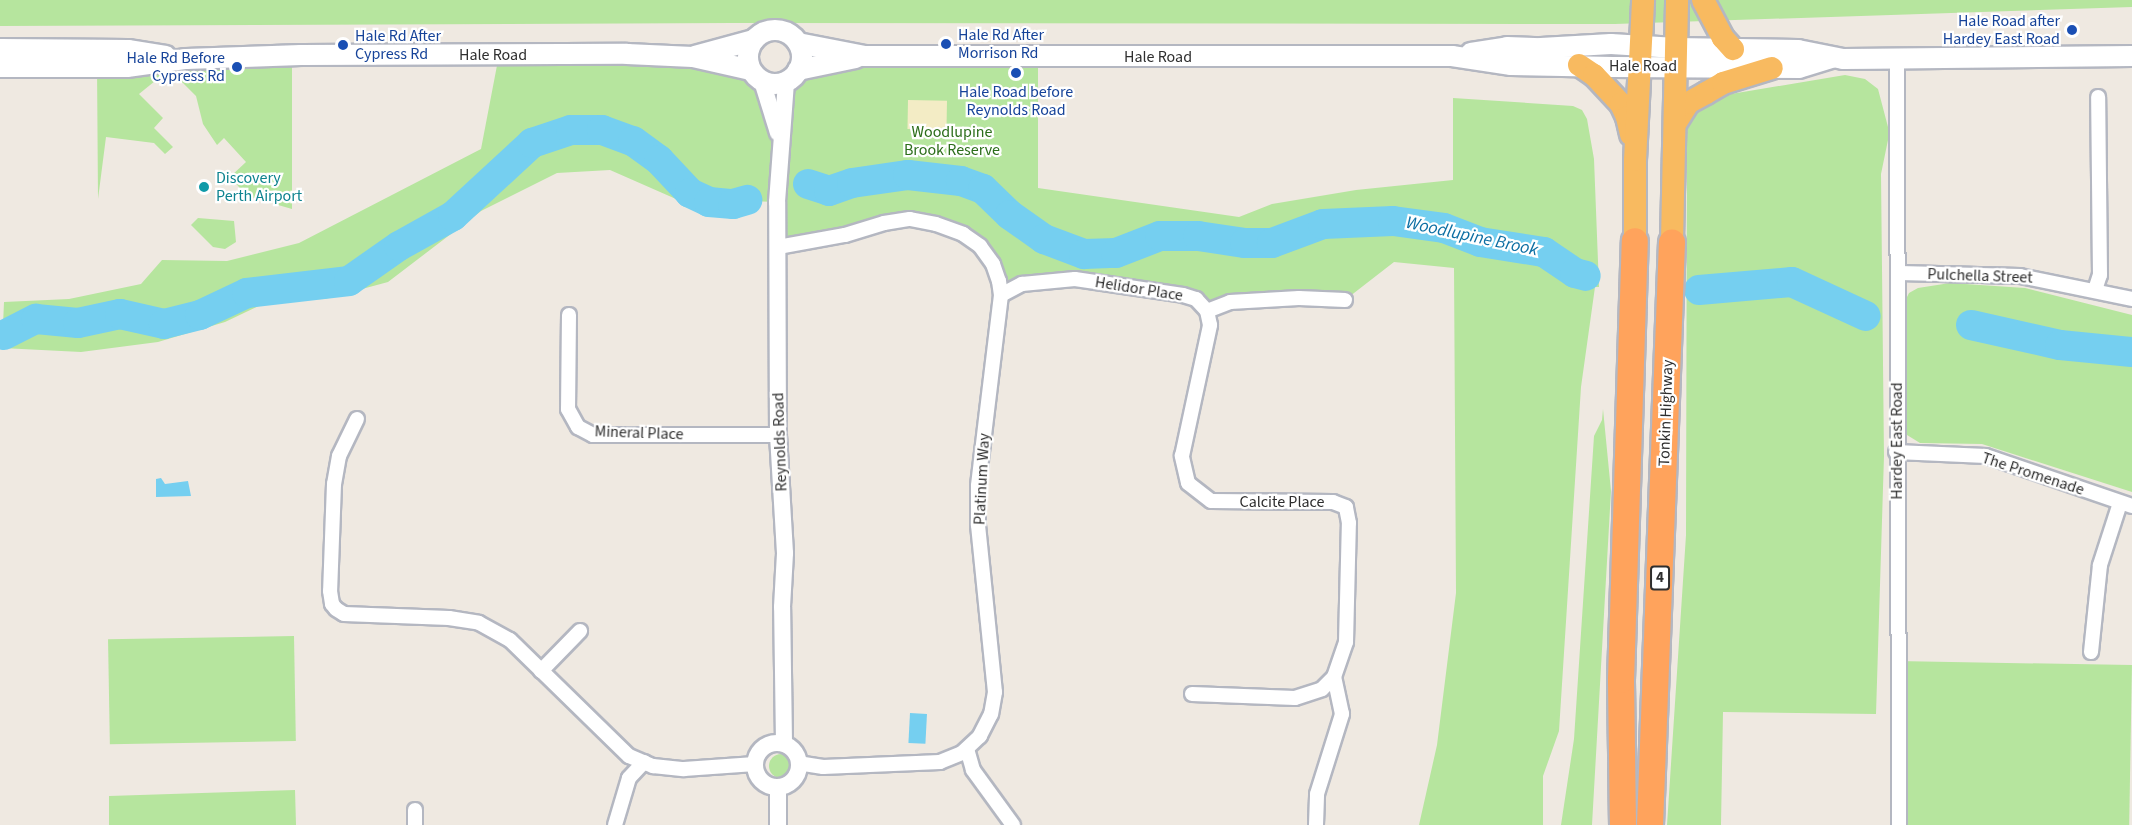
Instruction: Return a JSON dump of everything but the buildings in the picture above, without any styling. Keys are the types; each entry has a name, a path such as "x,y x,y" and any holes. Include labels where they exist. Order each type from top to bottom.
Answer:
{"highway":[{"name":"4","path":"1623,825 1621,680 1635,241 1635,160 1643,0"},
{"name":"Tonkin Highway","path":"1650,825 1672,242 1677,0"},
{"path":"1703,0 1723,38 1733,49"},
{"path":"1579,65 1594,75 1621,104 1627,117 1635,160"},
{"path":"1675,124 1688,104 1706,93 1724,83 1772,68"},
{"path":"1608,825 1621,680"}],"main road":[{"path":"770,30 788,33 798,43 801,52 792,76 775,84 757,75 748,54 754,40 770,30"},
{"name":"Hale Road","path":"693,57 754,40"},
{"name":"Hale Road","path":"798,43 864,56 1452,56 1511,65 1579,65 1640,56"},
{"name":"Hale Road","path":"1452,56 1507,47 1676,57 1772,68 1799,68 1832,58"},
{"name":"Hale Road","path":"0,49 129,50 186,59"},
{"name":"Hale Road","path":"1676,57 1733,49 1798,50 1832,58 2132,56"},
{"name":"Hale Road","path":"0,67 127,67 186,59 324,55 627,54 693,57 757,75"},
{"name":"Hale Road","path":"792,76 864,56"}],"street":[{"name":"Hardey East Road","path":"1897,58 1899,273 1896,452 1899,825"},
{"name":"Reynolds Road","path":"757,75 780,140"},
{"name":"Reynolds Road","path":"784,743 782,607 785,561 778,435 778,246 780,140 792,76"},
{"path":"2095,290 2100,275 2098,97"},
{"name":"Platinum Way","path":"778,246 845,235 884,223 910,219 963,234 980,246 993,264 999,281 1000,295 978,486 978,525 995,692 991,714 980,736 967,749 940,762 915,765 823,767 799,763"},
{"name":"Pulchella Street","path":"1899,273 2020,276 2132,299"},
{"name":"Helidor Place","path":"1000,295 1022,284 1075,279 1184,295 1196,299 1207,311"},
{"path":"1207,311 1230,302 1299,298 1345,300"},
{"name":"Calcite Place","path":"1207,311 1210,325 1182,456 1188,483 1211,501 1333,502 1346,507 1349,523 1346,642 1334,677"},
{"name":"Mineral Place","path":"569,315 568,410 578,426 585,431 593,435 778,435"},
{"path":"357,419 339,456 334,484 332,604 344,614 449,618 479,623 510,640 629,756 653,766 684,769 755,764"},
{"name":"The Promenade","path":"1896,452 1986,456 2126,505"},
{"path":"2091,652 2100,566 2126,505"},
{"path":"541,671 580,631"},
{"path":"1192,694 1295,698 1322,688 1334,677"},
{"path":"1316,825 1317,794 1342,714 1334,677"},
{"path":"784,743 794,751 799,763 796,777 791,782 778,787 764,783 755,771 756,757 764,746 784,743"},
{"path":"967,749 973,770 1013,825"},
{"path":"615,825 629,778 644,762"},
{"path":"778,787 778,825"},
{"path":"415,810 415,825"}],"green space":[{"path":"0,0 2132,0 2132,7 1615,24 733,23 0,26"},
{"name":"Woodlupine Brook Reserve","path":"499,55 693,57 775,84 864,56 1038,57 1038,188 1239,217 1272,204 1356,190 1453,180 1453,98 1573,106 1582,110 1587,119 1594,159 1599,287 1595,287 1581,387 1559,731 1543,776 1543,825 1419,825 1437,745 1456,593 1454,268 1394,262 1345,300 1230,302 1207,311 1196,299 1075,279 999,281 980,246 910,219 778,247 777,202 676,199 610,170 557,173 481,211 388,282 325,299 271,300 225,322 158,342 81,352 2,348 4,302 69,299 141,284 162,260 227,261 299,243 481,149"},
{"path":"292,56 292,209 247,196 230,177 246,162 224,138 217,145 203,124 196,96 183,83 170,79 155,81 139,94 163,118 154,128 173,147 165,154 154,143 106,137 98,199 97,67"},
{"path":"1845,75 1865,79 1878,89 1888,127 1888,140 1881,174 1884,456 1876,714 1723,712 1721,825 1667,825 1686,535 1687,130 1693,115 1704,104 1725,95"},
{"path":"198,218 234,221 236,242 225,249 213,247 191,225"},
{"path":"1950,283 2025,288 2132,315 2132,492 1982,444 1920,443 1907,435 1903,305 1909,293 1918,288"},
{"path":"1603,409 1611,491 1592,825 1561,825 1574,739 1594,436 1602,420"},
{"path":"294,636 296,741 110,744 108,639"},
{"path":"1896,661 2132,665 2129,825 1893,825"},
{"path":"781,754 790,757 793,766 790,775 781,778 772,775 769,766 772,757"},
{"path":"295,790 296,825 109,825 109,796"}],"sand":[{"path":"908,100 947,101 946,130 907,129"}],"water":[{"path":"161,478 165,484 188,481 191,496 156,497 156,479"},
{"path":"910,713 927,714 925,744 908,743"}],"waterway":[{"name":"Woodlupine Brook","path":"4,335 36,319 78,323 120,314 164,324 200,315 247,293 349,281 399,246 453,216 532,143 571,130 602,130 633,141 659,160 690,193 709,202 733,204 747,200"},
{"name":"Woodlupine Brook","path":"808,184 829,191 852,183 908,175 961,181 983,189 1010,215 1044,239 1084,254 1116,253 1160,236 1198,236 1245,243 1272,243 1323,224 1393,221 1444,228 1480,242 1544,252 1575,273 1586,276"},
{"name":"Woodlupine Brook","path":"1699,290 1792,282 1866,316"},
{"name":"Woodlupine Brook","path":"1971,325 2060,345 2132,352"}],"place":[{"name":"Hale Road after Hardey East Road","path":"2072,30"},
{"name":"Hale Rd After Morrison Rd","path":"946,44"},
{"name":"Hale Rd After Cypress Rd","path":"343,45"},
{"name":"Hale Rd Before Cypress Rd","path":"237,67"},
{"name":"Hale Road before Reynolds Road","path":"1016,73"},
{"name":"Discovery Perth Airport","path":"204,187"}]}
